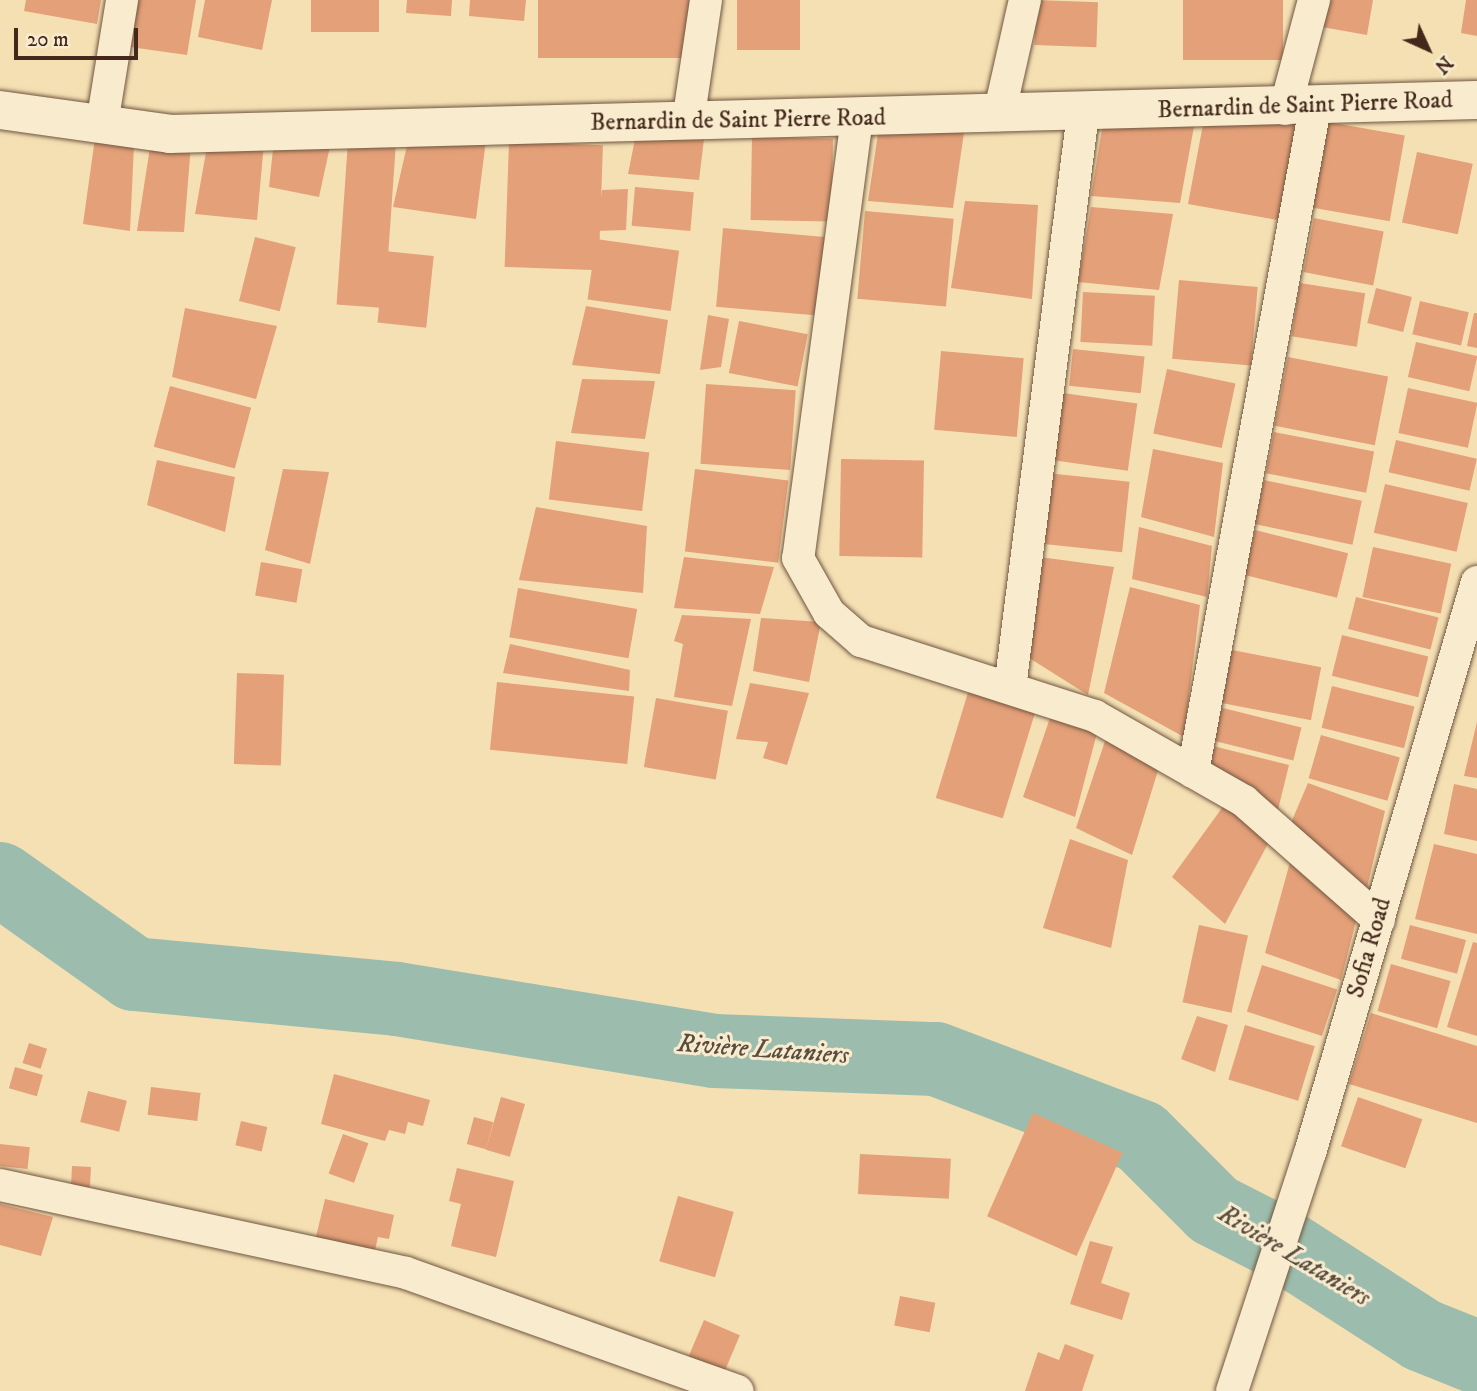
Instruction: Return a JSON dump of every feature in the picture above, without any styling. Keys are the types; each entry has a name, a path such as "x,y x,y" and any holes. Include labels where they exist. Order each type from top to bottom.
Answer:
{"main road":[{"name":"Bernardin de Saint Pierre Road","path":"0,110 170,134 1300,108 1477,100"}],"street":[{"path":"102,124 122,0"},
{"path":"688,122 706,0"},
{"path":"999,115 1026,0"},
{"path":"1194,772 1300,108 1314,0"},
{"path":"1010,688 1083,113"},
{"path":"857,118 799,558 829,613 860,641 1096,716 1244,801 1379,920"},
{"name":"Sofia Road","path":"1232,1391 1310,1153 1477,582"},
{"path":"0,1185 406,1273 738,1391"}],"building":[{"path":"26,0 101,0 97,24 24,11"},
{"path":"130,0 196,0 187,55 123,46"},
{"path":"205,0 272,0 262,50 198,37"},
{"path":"311,0 379,0 379,32 311,32"},
{"path":"407,0 452,0 451,16 406,13"},
{"path":"470,0 526,0 524,21 469,16"},
{"path":"538,0 690,0 690,58 538,58"},
{"path":"737,0 800,0 800,50 737,50"},
{"path":"1036,0 1098,2 1096,47 1034,45"},
{"path":"1183,0 1283,0 1283,60 1183,60"},
{"path":"1327,0 1373,0 1367,35 1322,27"},
{"path":"1466,0 1477,0 1477,36 1461,33"},
{"path":"1204,119 1300,119 1283,221 1188,204"},
{"path":"1195,121 1180,203 1091,196 1103,123"},
{"path":"1328,122 1405,136 1390,221 1313,208"},
{"path":"965,126 953,208 868,201 879,127"},
{"path":"752,137 833,138 832,221 751,220"},
{"path":"95,138 134,145 130,231 83,224"},
{"path":"635,139 704,139 699,180 628,174"},
{"path":"274,140 331,142 319,197 269,187"},
{"path":"486,140 476,219 393,207 408,141"},
{"path":"151,141 191,144 184,232 137,231"},
{"path":"208,141 264,143 257,220 195,214"},
{"path":"348,141 396,144 384,308 337,305"},
{"path":"509,142 603,145 599,270 505,267"},
{"path":"1417,152 1473,164 1458,234 1402,222"},
{"path":"635,187 694,192 690,231 632,226"},
{"path":"628,189 626,230 596,231 602,190"},
{"path":"965,201 1038,205 1032,299 951,288"},
{"path":"1091,207 1173,214 1159,290 1078,282"},
{"path":"865,211 954,219 946,306 857,299"},
{"path":"1314,218 1384,232 1373,286 1304,272"},
{"path":"723,228 825,237 818,316 716,307"},
{"path":"255,237 296,247 280,311 239,301"},
{"path":"596,239 679,251 671,311 588,299"},
{"path":"385,251 434,256 426,328 377,323"},
{"path":"1179,280 1258,287 1251,366 1172,359"},
{"path":"1300,283 1365,293 1357,347 1292,336"},
{"path":"1376,288 1412,297 1403,332 1367,323"},
{"path":"1083,292 1155,296 1152,346 1080,342"},
{"path":"1420,301 1469,312 1461,345 1412,334"},
{"path":"586,306 668,320 660,374 572,365"},
{"path":"185,308 277,326 256,399 172,377"},
{"path":"1474,313 1477,313 1477,348 1467,346"},
{"path":"708,315 729,319 721,367 700,370"},
{"path":"739,321 808,334 798,386 729,373"},
{"path":"1416,342 1477,356 1469,391 1408,377"},
{"path":"1073,349 1145,357 1141,393 1069,386"},
{"path":"941,351 1024,358 1017,437 934,430"},
{"path":"1288,357 1388,376 1375,445 1275,426"},
{"path":"1167,369 1235,384 1222,448 1153,434"},
{"path":"582,379 655,381 645,439 571,433"},
{"path":"706,384 796,390 790,470 700,464"},
{"path":"170,386 251,408 235,469 154,447"},
{"path":"1408,388 1477,403 1468,448 1398,433"},
{"path":"1063,393 1137,403 1128,471 1054,460"},
{"path":"1274,432 1374,451 1366,493 1266,473"},
{"path":"1396,440 1477,459 1469,491 1389,472"},
{"path":"556,441 649,452 642,511 549,500"},
{"path":"1153,449 1223,463 1214,537 1141,517"},
{"path":"841,459 924,460 922,557 839,556"},
{"path":"157,460 235,477 225,532 147,505"},
{"path":"283,469 329,472 310,564 265,550"},
{"path":"695,469 788,480 778,563 685,551"},
{"path":"1047,473 1130,482 1122,552 1040,544"},
{"path":"1264,480 1362,501 1352,545 1255,524"},
{"path":"1385,484 1468,503 1457,552 1374,533"},
{"path":"536,507 647,526 643,593 519,580"},
{"path":"1139,527 1212,546 1207,597 1132,579"},
{"path":"1255,530 1348,553 1337,598 1244,575"},
{"path":"1373,547 1451,564 1441,614 1362,597"},
{"path":"684,557 774,567 760,614 674,608"},
{"path":"1040,557 1114,567 1088,695 1026,656"},
{"path":"261,562 302,569 296,603 255,595"},
{"path":"1130,587 1200,605 1184,737 1104,693"},
{"path":"518,588 637,609 628,658 509,637"},
{"path":"1356,597 1438,618 1430,650 1348,629"},
{"path":"682,615 751,619 732,706 674,697 683,644 674,641"},
{"path":"761,618 821,622 809,682 753,671"},
{"path":"1342,635 1428,657 1418,697 1332,676"},
{"path":"510,644 630,670 629,691 503,673"},
{"path":"1227,649 1321,667 1311,720 1217,702"},
{"path":"237,673 284,675 281,766 234,764"},
{"path":"497,682 634,696 627,764 490,750"},
{"path":"750,683 809,693 787,765 763,758 768,742 736,739"},
{"path":"970,686 1037,706 1003,818 936,798"},
{"path":"1332,686 1414,707 1404,748 1322,728"},
{"path":"656,698 728,711 716,780 644,767"},
{"path":"1219,707 1301,728 1293,761 1211,740"},
{"path":"1052,712 1098,729 1075,817 1023,797"},
{"path":"1477,722 1477,778 1464,776"},
{"path":"1108,732 1160,764 1132,855 1076,828"},
{"path":"1321,735 1400,758 1387,801 1309,778"},
{"path":"1213,746 1289,765 1277,814 1207,772"},
{"path":"1308,783 1385,811 1367,888 1290,825"},
{"path":"1454,784 1477,789 1477,841 1444,834"},
{"path":"1227,801 1270,840 1225,924 1172,877"},
{"path":"1070,839 1128,860 1111,948 1043,928"},
{"path":"1434,844 1477,854 1477,934 1415,919"},
{"path":"1292,855 1357,917 1341,980 1265,953"},
{"path":"1199,925 1248,935 1231,1013 1183,1002"},
{"path":"1410,925 1466,940 1457,974 1401,959"},
{"path":"1473,942 1477,943 1477,1036 1447,1027"},
{"path":"1391,964 1451,981 1437,1028 1377,1011"},
{"path":"1262,965 1337,989 1322,1036 1247,1012"},
{"path":"1371,1013 1477,1046 1477,1123 1349,1084"},
{"path":"1197,1016 1228,1025 1215,1072 1181,1059"},
{"path":"1245,1025 1315,1046 1298,1101 1228,1080"},
{"path":"29,1043 47,1049 41,1069 23,1063"},
{"path":"15,1067 43,1075 37,1096 9,1088"},
{"path":"334,1074 430,1100 423,1126 408,1122 405,1134 389,1130 385,1141 321,1124"},
{"path":"151,1087 201,1093 197,1121 148,1115"},
{"path":"88,1091 127,1101 119,1132 80,1122"},
{"path":"501,1097 525,1104 510,1157 486,1150"},
{"path":"1358,1097 1422,1119 1405,1168 1341,1146"},
{"path":"1033,1113 1123,1153 1077,1256 987,1216"},
{"path":"474,1117 493,1122 486,1149 467,1144"},
{"path":"241,1121 267,1127 262,1151 235,1145"},
{"path":"343,1134 368,1143 354,1183 329,1173"},
{"path":"0,1144 30,1147 28,1169 0,1166"},
{"path":"860,1154 951,1159 949,1199 858,1194"},
{"path":"72,1166 91,1167 90,1187 71,1186"},
{"path":"457,1168 514,1181 496,1257 451,1246 461,1204 449,1201"},
{"path":"678,1196 734,1212 715,1277 659,1261"},
{"path":"325,1199 394,1215 389,1239 378,1237 373,1259 314,1245"},
{"path":"0,1204 53,1217 41,1256 0,1245"},
{"path":"1090,1241 1113,1247 1101,1283 1130,1293 1122,1320 1070,1304"},
{"path":"900,1296 935,1303 930,1332 894,1325"},
{"path":"704,1320 740,1335 724,1373 688,1358"},
{"path":"1065,1344 1094,1355 1082,1391 1025,1391 1038,1352 1059,1360"}],"waterway":[{"name":"Rivière Lataniers","path":"0,879 134,974 397,999 714,1051 936,1059 1141,1137 1214,1210 1281,1244 1422,1335 1477,1357"}]}
